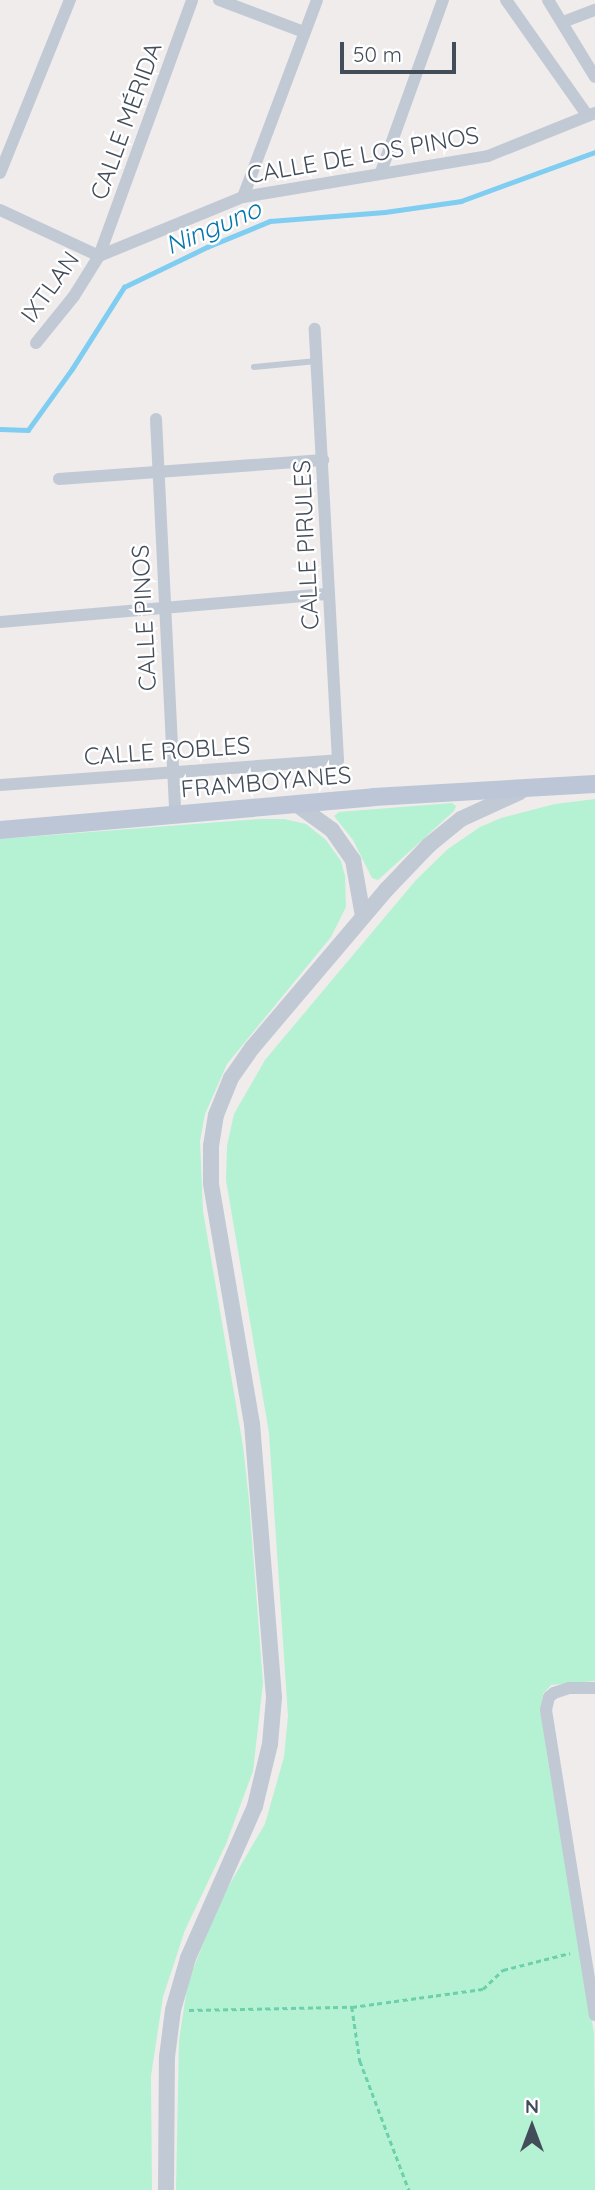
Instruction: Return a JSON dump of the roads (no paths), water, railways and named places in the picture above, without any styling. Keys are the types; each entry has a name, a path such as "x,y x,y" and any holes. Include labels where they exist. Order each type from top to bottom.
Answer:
{"main road":[{"name":"FRAMBOYANES","path":"0,830 296,804 595,783"}],"street":[{"path":"0,173 70,0"},
{"name":"CALLE MÉRIDA","path":"99,256 192,0"},
{"path":"219,0 304,32"},
{"path":"243,197 317,0"},
{"path":"381,172 443,0"},
{"path":"506,0 591,114"},
{"path":"548,0 595,77"},
{"path":"563,22 595,10"},
{"name":"CALLE DE LOS PINOS","path":"99,256 243,197 488,156 591,114"},
{"path":"0,210 99,256"},
{"name":"IXTLAN","path":"36,343 74,296 99,256"},
{"name":"CALLE PIRULES","path":"315,329 338,760"},
{"name":"CALLE PINOS","path":"156,419 175,814"},
{"path":"59,479 323,460"},
{"path":"0,622 329,594"},
{"name":"CALLE ROBLES","path":"0,785 338,760"},
{"path":"166,2190 167,2057 173,2010 188,1958 255,1806 268,1755 274,1697 252,1424 211,1183 213,1131 222,1096 241,1063 272,1022 363,916 444,832 479,808 536,787"},
{"path":"296,804 332,831 353,860 363,916"},
{"path":"595,1688 569,1688 554,1693 549,1697 546,1710 595,2015"}],"lane":[{"path":"254,367 317,361"}],"waterway":[{"name":"Ninguno","path":"0,429 28,430 72,369 124,287 207,247 270,221 385,212 461,201 595,152"}]}
